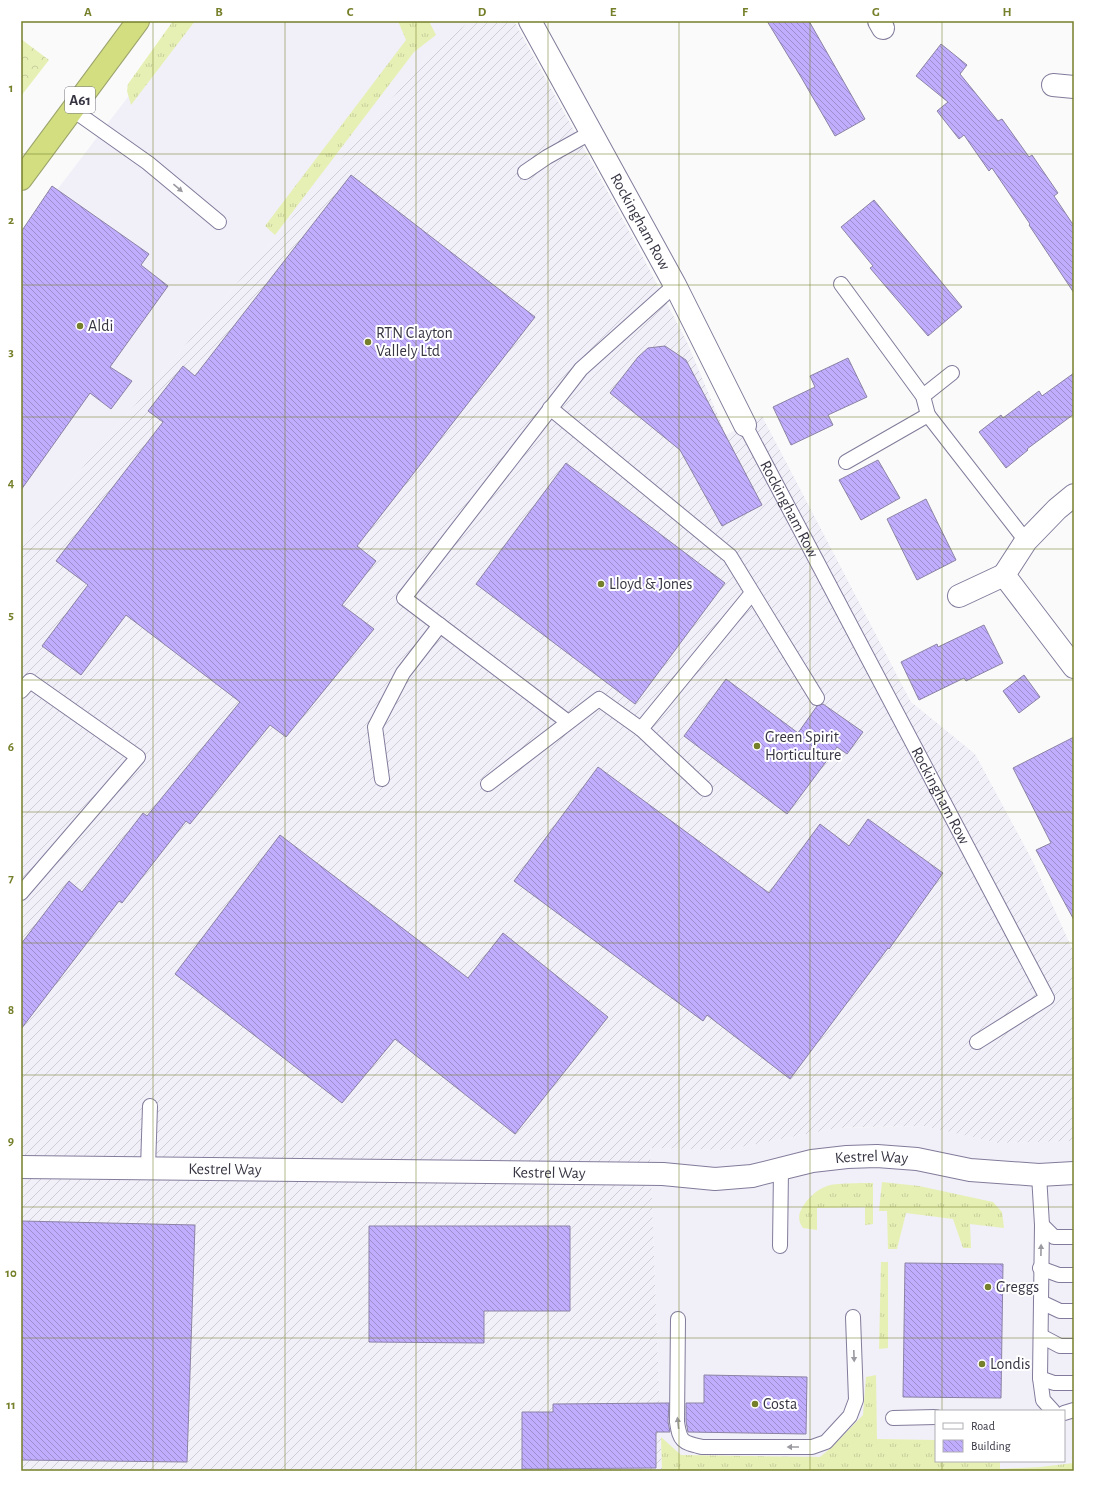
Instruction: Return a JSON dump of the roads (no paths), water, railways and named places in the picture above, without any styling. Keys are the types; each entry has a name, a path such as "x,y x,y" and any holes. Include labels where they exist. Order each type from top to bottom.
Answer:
{"highway":[{"name":"A61","path":"21,179 138,21"}],"street":[{"name":"Rockingham Row","path":"530,21 675,285 745,425"},
{"path":"960,596 1004,575 1026,541 1058,508 1074,496"},
{"path":"1004,575 1074,667"},
{"name":"Kestrel Way","path":"21,1167 663,1174 715,1179 752,1176 781,1170 812,1161 847,1157 877,1156 918,1159 970,1170 1038,1175 1074,1173"}],"lane":[{"path":"73,110 148,163 220,222"},
{"path":"525,172 547,157 592,132"},
{"path":"841,284 923,396 928,415 1026,541"},
{"path":"568,722 404,598 581,369 675,285"},
{"path":"923,396 952,373"},
{"path":"550,408 730,556 817,698"},
{"path":"846,462 928,415"},
{"name":"Rockingham Row","path":"745,425 1046,998 976,1042"},
{"path":"641,729 752,593"},
{"path":"382,779 375,727 403,673 440,625"},
{"path":"21,691 30,681 138,757 21,893"},
{"path":"488,784 599,699 641,729 705,789"},
{"path":"148,1168 150,1106"},
{"path":"780,1246 781,1170"},
{"path":"1038,1175 1042,1225 1040,1268 1040,1378 1043,1400 1052,1410"},
{"path":"1042,1225 1054,1237 1074,1237"},
{"path":"1040,1268 1059,1275 1074,1275"},
{"path":"1041,1302 1060,1311 1074,1311"},
{"path":"678,1318 677,1422 679,1436 687,1444 702,1448 812,1447 826,1442 850,1416 856,1400 853,1317"},
{"path":"1041,1336 1060,1346 1074,1346"},
{"path":"1040,1378 1054,1383 1074,1383"},
{"path":"893,1418 935,1417"}],"place":[{"name":"Aldi","path":"80,326"},
{"name":"RTN Clayton Vallely Ltd","path":"368,342"},
{"name":"Lloyd & Jones","path":"601,584"},
{"name":"Green Spirit Horticulture","path":"757,746"},
{"name":"Greggs","path":"988,1287"},
{"name":"Londis","path":"982,1364"},
{"name":"Costa","path":"755,1404"}]}
